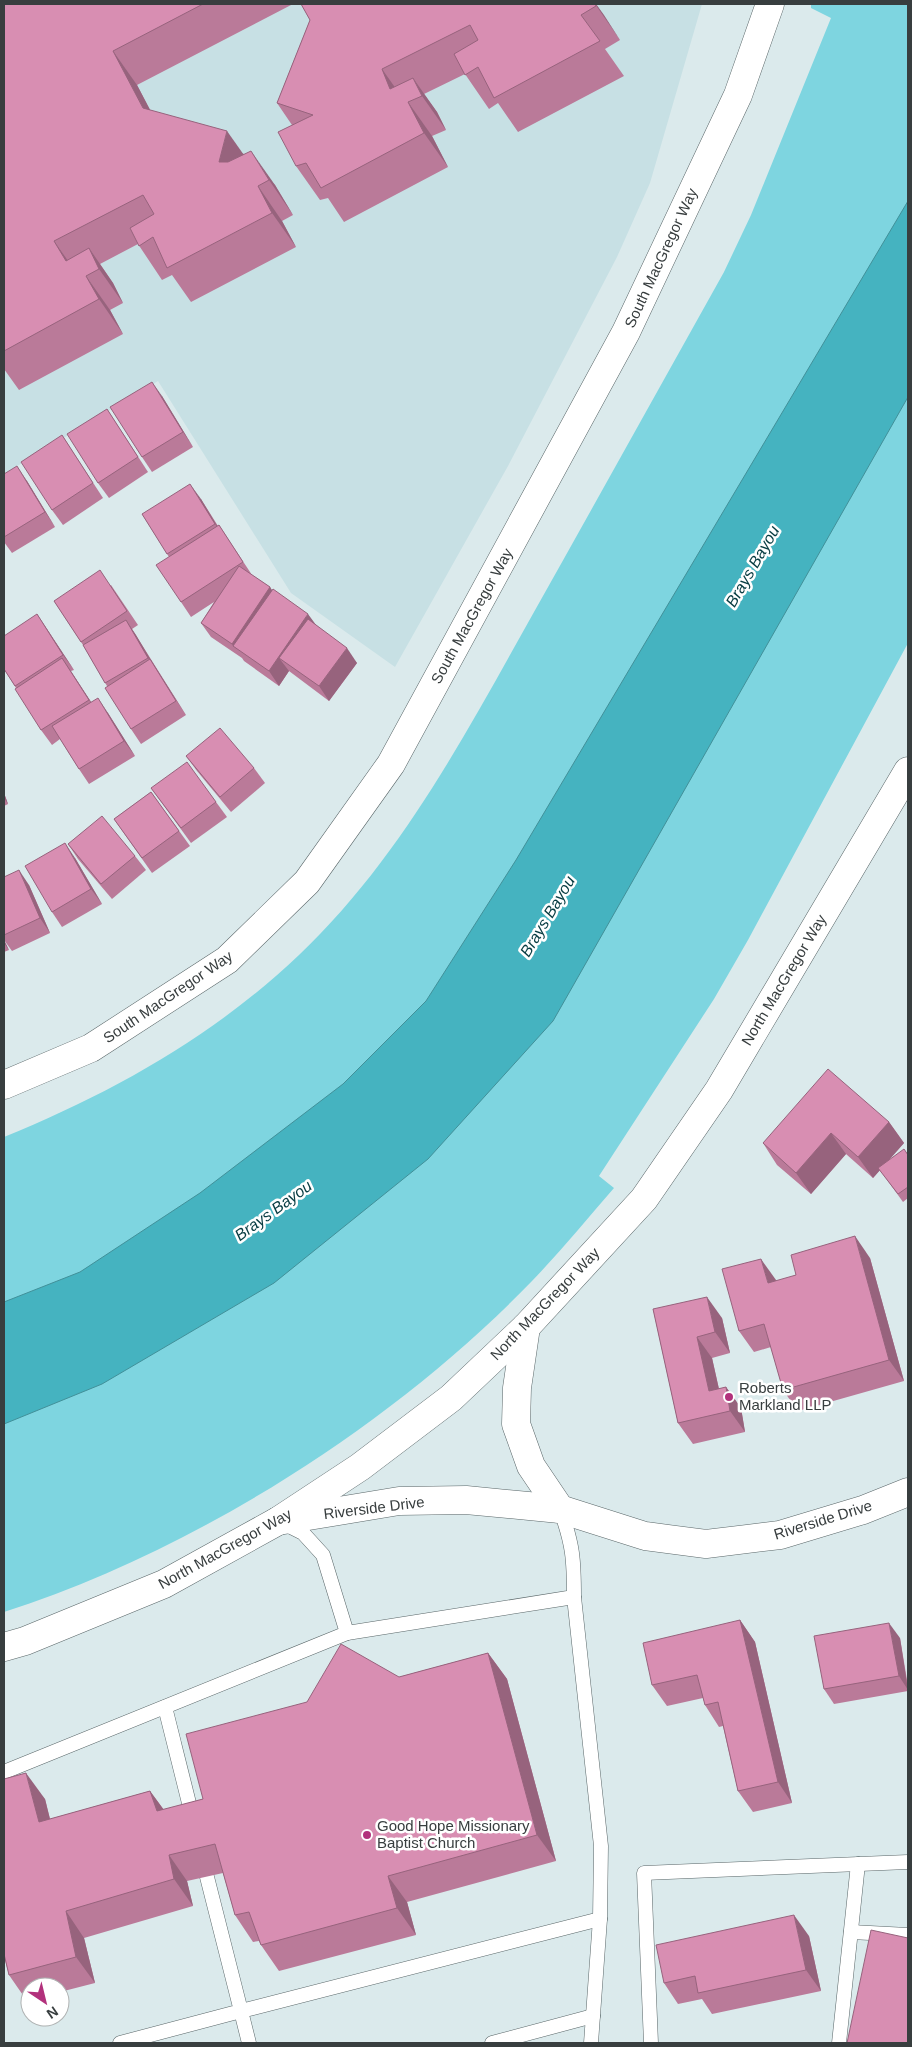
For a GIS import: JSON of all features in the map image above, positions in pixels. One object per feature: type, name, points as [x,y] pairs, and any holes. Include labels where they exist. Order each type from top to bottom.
[{"type":"main road","name":"South MacGregor Way","points":[[4,1084],[91,1048],[227,960],[306,882],[391,764],[626,332],[738,95],[770,4]]},
{"type":"main road","name":"North MacGregor Way","points":[[4,1647],[25,1641],[164,1584],[278,1521],[360,1467],[443,1403],[526,1327],[650,1192],[719,1090],[908,771]]},
{"type":"main road","points":[[526,1327],[517,1388],[516,1424],[531,1466],[560,1509]]},
{"type":"main road","name":"Riverside Drive","points":[[278,1521],[400,1502],[466,1500],[560,1509],[645,1536],[706,1544],[780,1536],[864,1510],[908,1492]]},
{"type":"lane","points":[[560,1509],[571,1537],[574,1562],[574,1597],[601,1846],[600,1919],[592,2043]]},
{"type":"lane","points":[[278,1521],[303,1533],[323,1555],[347,1633]]},
{"type":"lane","points":[[4,1772],[347,1633],[574,1597]]},
{"type":"lane","points":[[165,1707],[196,1832]]},
{"type":"lane","points":[[651,2043],[644,1874],[908,1862]]},
{"type":"lane","points":[[839,2043],[858,1864]]},
{"type":"lane","points":[[207,1877],[249,2043]]},
{"type":"lane","points":[[120,2043],[600,1919]]},
{"type":"lane","points":[[851,1932],[908,1935]]},
{"type":"lane","points":[[492,2043],[593,2016]]},
{"type":"shaded area","points":[[4,4],[702,4],[650,183],[617,257],[508,466],[395,667],[291,593],[158,381],[4,474]]},
{"type":"shaded area","points":[[811,4],[908,4],[908,643],[748,940],[714,999],[599,1176],[614,1188],[543,1270],[477,1334],[418,1385],[354,1433],[287,1478],[218,1518],[147,1555],[76,1586],[4,1612],[4,1137],[84,1101],[160,1060],[197,1037],[232,1011],[299,955],[336,917],[369,878],[400,836],[457,748],[483,703],[724,272],[751,215],[831,18],[811,8]]},
{"type":"water","name":"Brays Bayou","points":[[908,201],[908,397],[553,1021],[428,1159],[274,1283],[102,1384],[4,1424],[4,1302],[80,1272],[200,1193],[343,1084],[426,1001],[516,860]]},
{"type":"building","points":[[4,4],[203,4],[113,51],[143,108],[227,131],[219,162],[228,162],[251,151],[269,180],[258,186],[272,213],[167,268],[153,237],[139,246],[130,228],[154,214],[143,195],[54,241],[66,261],[89,248],[99,269],[86,276],[99,299],[4,351]]},
{"type":"building","points":[[301,4],[595,4],[596,6],[581,15],[600,41],[494,98],[478,67],[465,75],[454,54],[478,40],[470,25],[382,69],[390,89],[413,78],[422,96],[408,102],[424,133],[321,188],[306,163],[296,166],[278,132],[313,115],[277,103],[310,20]]},
{"type":"building","points":[[152,382],[183,432],[142,457],[110,407]]},
{"type":"building","points":[[107,409],[138,457],[98,483],[67,434]]},
{"type":"building","points":[[62,435],[93,483],[52,510],[21,462]]},
{"type":"building","points":[[17,466],[45,512],[4,537],[4,474]]},
{"type":"building","points":[[190,484],[215,524],[167,554],[142,514]]},
{"type":"building","points":[[219,525],[243,562],[181,602],[156,565]]},
{"type":"building","points":[[239,566],[270,587],[232,644],[201,623]]},
{"type":"building","points":[[100,570],[127,611],[81,642],[54,601]]},
{"type":"building","points":[[273,589],[308,614],[269,671],[233,646]]},
{"type":"building","points":[[37,614],[63,655],[15,686],[4,669],[4,636]]},
{"type":"building","points":[[308,619],[347,648],[319,686],[279,658]]},
{"type":"building","points":[[126,620],[148,658],[105,683],[83,645]]},
{"type":"building","points":[[62,658],[89,700],[41,730],[15,689]]},
{"type":"building","points":[[150,659],[176,701],[131,729],[105,688]]},
{"type":"building","points":[[98,698],[124,741],[79,769],[52,726]]},
{"type":"building","points":[[220,728],[254,768],[220,797],[186,756]]},
{"type":"building","points":[[187,762],[216,802],[181,828],[151,788]]},
{"type":"building","points":[[151,792],[179,831],[142,858],[114,819]]},
{"type":"building","points":[[102,816],[135,856],[101,884],[68,844]]},
{"type":"building","points":[[65,843],[91,889],[52,912],[25,866]]},
{"type":"building","points":[[19,870],[40,918],[4,935],[4,877]]},
{"type":"building","points":[[828,1069],[889,1122],[858,1157],[831,1133],[796,1173],[763,1143]]},
{"type":"building","points":[[904,1149],[908,1155],[908,1187],[898,1194],[878,1168]]},
{"type":"building","points":[[855,1236],[889,1360],[783,1390],[764,1324],[739,1331],[722,1269],[761,1259],[768,1283],[796,1275],[791,1255]]},
{"type":"building","points":[[707,1297],[715,1332],[697,1337],[709,1391],[726,1387],[730,1411],[678,1423],[653,1309]]},
{"type":"building","points":[[740,1620],[778,1782],[738,1791],[718,1702],[705,1705],[697,1675],[652,1685],[643,1643]]},
{"type":"building","points":[[889,1623],[899,1676],[824,1689],[814,1636]]},
{"type":"building","name":"Good Hope Missionary Baptist Church","points":[[341,1644],[399,1677],[488,1653],[537,1835],[388,1876],[397,1908],[261,1945],[249,1912],[235,1915],[215,1844],[169,1855],[174,1879],[66,1911],[76,1957],[9,1975],[4,1954],[4,1779],[26,1773],[39,1822],[150,1791],[157,1811],[203,1799],[186,1734],[307,1702]]},
{"type":"building","points":[[794,1915],[806,1970],[698,1993],[695,1976],[664,1983],[656,1945]]},
{"type":"building","points":[[871,1930],[908,1938],[908,2043],[847,2043]]},
{"type":"place","name":"Roberts Markland LLP","points":[[729,1397]]},
{"type":"place","name":"Good Hope Missionary Baptist Church","points":[[367,1835]]}]
